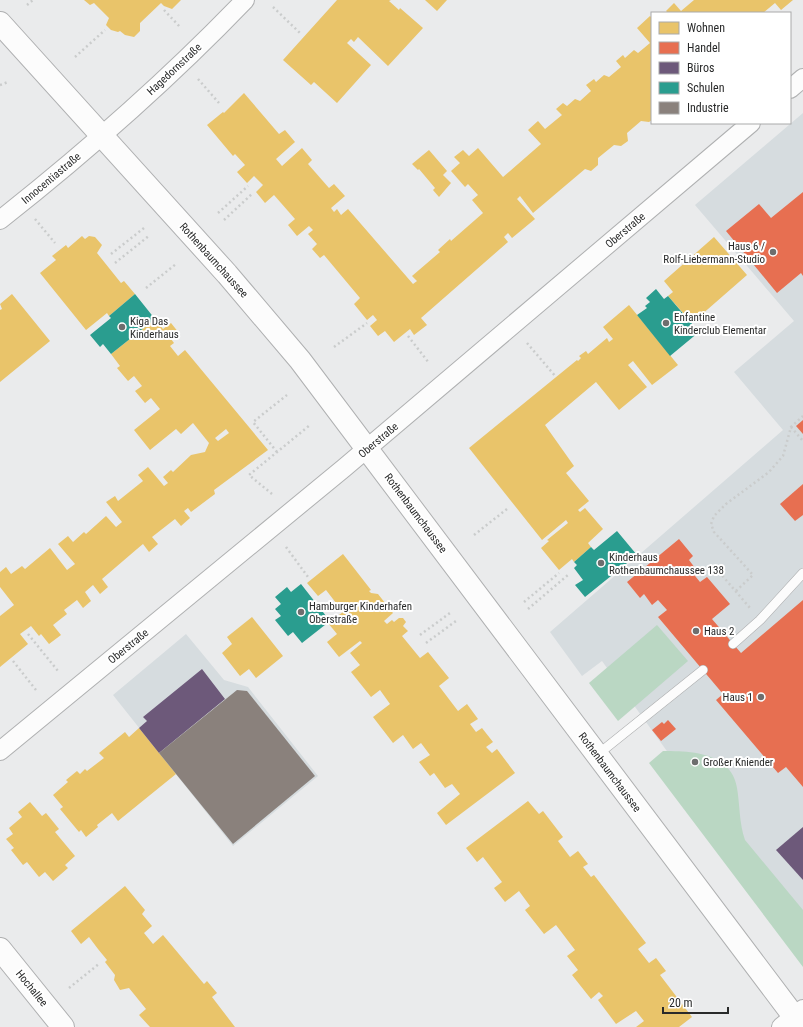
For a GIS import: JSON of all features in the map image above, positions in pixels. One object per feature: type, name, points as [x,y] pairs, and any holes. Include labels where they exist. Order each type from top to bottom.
[{"type":"main road","name":"Rothenbaumchaussee","points":[[0,23],[271,323],[368,448],[795,1020]]},
{"type":"main road","name":"Hochallee","points":[[0,949],[64,1027]]},
{"type":"street","name":"Hagedornstraße","points":[[101,135],[172,73],[245,0]]},
{"type":"street","points":[[791,88],[803,78]]},
{"type":"street","name":"Oberstraße","points":[[0,751],[368,448],[750,124]]},
{"type":"street","name":"Innocentiastraße","points":[[0,220],[101,135]]},
{"type":"lane","points":[[733,644],[760,620],[803,573]]},
{"type":"lane","points":[[597,755],[703,670]]},
{"type":"path","points":[[28,5],[33,0]]},
{"type":"path","points":[[273,7],[300,33]]},
{"type":"path","points":[[164,10],[181,28]]},
{"type":"path","points":[[75,56],[105,30]]},
{"type":"path","points":[[198,80],[219,103]]},
{"type":"path","points":[[0,85],[8,82]]},
{"type":"path","points":[[218,213],[248,186]]},
{"type":"path","points":[[224,220],[253,193]]},
{"type":"path","points":[[35,219],[55,243]]},
{"type":"path","points":[[111,254],[144,228]]},
{"type":"path","points":[[115,263],[150,235]]},
{"type":"path","points":[[146,288],[176,264]]},
{"type":"path","points":[[334,347],[367,323]]},
{"type":"path","points":[[408,336],[429,362]]},
{"type":"path","points":[[528,343],[556,377]]},
{"type":"path","points":[[277,452],[253,422],[287,395]]},
{"type":"path","points":[[736,591],[753,575],[714,532],[711,524],[714,516],[749,485],[769,472],[783,456],[791,426],[803,416]]},
{"type":"path","points":[[272,494],[249,475],[310,425]]},
{"type":"path","points":[[791,426],[803,442]]},
{"type":"path","points":[[474,535],[507,509]]},
{"type":"path","points":[[286,547],[308,577]]},
{"type":"path","points":[[702,568],[714,566],[760,620]]},
{"type":"path","points":[[524,602],[559,573]]},
{"type":"path","points":[[528,609],[568,575]]},
{"type":"path","points":[[420,635],[450,613]]},
{"type":"path","points":[[426,643],[456,621]]},
{"type":"path","points":[[28,634],[58,671]]},
{"type":"path","points":[[13,661],[36,690]]},
{"type":"path","points":[[69,988],[100,963]]},
{"type":"shaded area","points":[[803,113],[803,940],[602,661],[582,676],[550,632],[783,430],[734,372],[794,321],[695,205]]},
{"type":"shaded area","points":[[186,634],[224,680],[248,687],[318,776],[233,846],[113,695]]},
{"type":"green space","points":[[657,625],[688,661],[618,721],[589,683]]},
{"type":"green space","points":[[663,751],[697,753],[708,756],[718,760],[727,767],[733,776],[737,788],[745,840],[803,910],[803,967],[649,763]]},
{"type":"building: Wohnen","points":[[84,0],[181,0],[172,9],[161,3],[140,23],[140,31],[134,37],[125,35],[120,31],[118,32],[111,30],[106,25],[109,18],[94,3],[90,5]]},
{"type":"building: Wohnen","points":[[337,0],[391,0],[389,1],[399,10],[400,8],[423,28],[388,66],[358,37],[354,42],[351,39],[347,43],[371,65],[337,103],[314,82],[311,85],[283,60]]},
{"type":"building: Wohnen","points":[[425,0],[447,0],[437,11]]},
{"type":"building: Wohnen","points":[[694,0],[793,0],[781,10],[775,3],[764,12],[666,11],[674,3],[681,11]]},
{"type":"building: Wohnen","points":[[650,16],[651,17],[651,121],[649,122],[641,121],[627,133],[628,141],[621,146],[614,145],[598,158],[598,165],[591,171],[585,169],[533,213],[520,196],[517,199],[535,219],[512,238],[508,233],[504,237],[508,242],[421,318],[427,325],[414,335],[410,329],[394,342],[385,331],[378,336],[370,326],[377,320],[373,315],[367,320],[354,304],[360,298],[324,255],[320,258],[312,249],[317,244],[308,234],[313,230],[309,226],[297,236],[288,225],[295,219],[274,195],[265,203],[256,192],[263,185],[254,176],[247,183],[237,172],[245,165],[235,154],[233,156],[207,125],[223,112],[224,113],[244,93],[279,134],[285,130],[295,142],[276,159],[282,166],[302,148],[312,160],[308,164],[329,188],[334,184],[345,196],[331,208],[334,212],[337,209],[341,215],[348,209],[413,284],[417,281],[412,276],[440,252],[438,250],[450,239],[451,241],[483,213],[472,200],[478,195],[468,184],[465,187],[451,171],[460,163],[454,157],[463,150],[469,156],[478,148],[503,177],[541,144],[528,130],[538,121],[545,129],[562,115],[556,109],[563,103],[567,106],[575,99],[580,101],[591,91],[586,85],[594,79],[596,82],[604,75],[609,77],[621,67],[616,61],[623,55],[625,58],[634,50],[638,53],[650,43],[637,28]]},
{"type":"building: Wohnen","points":[[429,150],[447,171],[443,175],[451,183],[439,197],[433,190],[435,188],[419,169],[418,170],[412,164]]},
{"type":"building: Wohnen","points":[[82,236],[85,239],[89,236],[95,237],[102,245],[97,253],[121,283],[124,281],[135,294],[109,316],[107,313],[86,330],[40,273],[56,260],[52,256],[66,245],[68,248]]},
{"type":"building: Wohnen","points":[[714,237],[747,275],[692,323],[668,296],[673,292],[664,281]]},
{"type":"building: Wohnen","points":[[12,294],[50,341],[0,382],[0,310],[2,309],[0,304]]},
{"type":"building: Wohnen","points":[[629,305],[678,365],[652,385],[633,361],[628,365],[647,387],[619,410],[596,382],[545,425],[574,466],[566,473],[589,501],[578,510],[580,512],[585,508],[603,529],[588,543],[591,547],[574,562],[572,559],[559,570],[541,548],[549,541],[547,540],[568,523],[566,520],[542,540],[469,448],[577,360],[578,361],[581,358],[579,356],[586,351],[588,354],[607,338],[609,342],[613,339],[603,327]]},
{"type":"building: Wohnen","points":[[155,319],[163,329],[171,323],[179,333],[171,339],[174,343],[170,346],[178,356],[185,350],[268,450],[214,490],[215,494],[191,512],[188,508],[184,511],[190,518],[181,526],[175,519],[152,537],[158,544],[149,552],[143,544],[102,579],[108,587],[100,594],[93,585],[85,592],[91,601],[83,608],[77,600],[64,610],[67,614],[53,625],[61,635],[49,644],[41,634],[39,636],[31,626],[20,634],[28,644],[0,667],[0,616],[14,605],[0,587],[0,572],[6,567],[11,574],[22,566],[25,569],[50,548],[67,570],[75,564],[58,544],[68,536],[73,542],[84,532],[86,534],[106,516],[116,527],[122,522],[106,502],[115,496],[118,501],[143,481],[138,475],[148,467],[164,486],[168,483],[163,477],[171,470],[173,472],[191,455],[205,452],[209,443],[193,423],[181,434],[176,429],[150,450],[134,430],[160,409],[151,398],[145,403],[135,391],[142,386],[134,376],[128,381],[117,368],[120,366],[111,354]],"holes":[[[226,429],[229,433],[218,441],[215,438]]]},
{"type":"building: Wohnen","points":[[343,554],[371,590],[369,591],[371,593],[378,594],[393,613],[384,621],[387,624],[392,620],[394,622],[399,618],[403,618],[406,622],[403,626],[408,631],[402,636],[420,658],[428,652],[449,678],[439,686],[458,711],[467,704],[478,719],[470,724],[476,732],[482,728],[493,742],[486,747],[492,753],[497,749],[515,773],[446,825],[437,813],[460,794],[452,784],[445,788],[434,773],[430,776],[419,762],[430,755],[421,743],[413,749],[403,735],[393,743],[373,717],[390,704],[380,690],[371,697],[351,672],[360,665],[350,653],[362,643],[360,641],[339,657],[327,642],[337,634],[328,623],[343,612],[326,590],[318,596],[307,583]]},
{"type":"building: Wohnen","points":[[252,617],[283,656],[256,678],[249,669],[240,676],[222,653],[232,644],[227,637]]},
{"type":"building: Wohnen","points":[[139,728],[176,774],[118,821],[112,813],[97,825],[98,827],[86,837],[81,830],[79,832],[60,809],[63,807],[53,795],[68,782],[66,780],[77,771],[80,774],[85,769],[87,771],[104,758],[99,753],[125,732],[129,737]]},
{"type":"building: Wohnen","points":[[528,801],[539,814],[543,811],[563,837],[558,841],[570,857],[578,851],[588,864],[583,867],[591,877],[594,875],[646,943],[638,949],[649,963],[656,958],[666,971],[660,975],[692,1017],[679,1027],[636,1027],[644,1021],[636,1011],[616,1024],[598,1000],[603,996],[599,992],[591,999],[572,975],[578,970],[567,956],[575,950],[556,925],[544,934],[525,910],[530,906],[519,891],[505,902],[494,888],[502,882],[483,857],[477,862],[466,848]]},
{"type":"building: Wohnen","points":[[30,802],[42,816],[46,813],[59,829],[55,832],[75,856],[65,865],[68,868],[53,881],[45,872],[39,877],[27,862],[23,865],[11,850],[14,848],[6,839],[13,834],[9,828],[22,817],[18,812]]},
{"type":"building: Wohnen","points":[[125,886],[145,910],[142,914],[152,926],[144,933],[153,944],[163,935],[204,984],[207,981],[217,993],[212,997],[235,1027],[150,1027],[139,1015],[146,1009],[129,988],[120,990],[114,980],[115,975],[105,962],[107,960],[89,937],[81,944],[71,931]]},
{"type":"building: Handel","name":"Haus 6 / Rolf-Liebermann-Studio","points":[[803,192],[803,276],[801,273],[777,293],[726,231],[759,204],[771,218]]},
{"type":"building: Handel","points":[[803,420],[803,434],[796,426]]},
{"type":"building: Handel","points":[[803,484],[803,515],[795,521],[780,504]]},
{"type":"building: Handel","points":[[679,539],[693,556],[689,560],[695,568],[691,571],[700,582],[707,577],[730,604],[712,619],[741,653],[803,600],[803,787],[786,767],[778,773],[716,700],[723,694],[658,617],[667,610],[658,600],[652,605],[644,594],[640,598],[627,582]]},
{"type":"building: Handel","points":[[668,720],[676,729],[661,741],[652,730],[662,722],[664,724]]},
{"type":"building: Büros","points":[[202,669],[225,699],[159,753],[139,728],[147,721],[143,717]]},
{"type":"building: Büros","points":[[803,827],[803,880],[776,850]]},
{"type":"building: Schulen","points":[[656,289],[664,299],[668,296],[699,332],[670,356],[637,315],[647,308],[645,306],[650,302],[646,298]]},
{"type":"building: Schulen","name":"Kiga Das Kinderhaus","points":[[135,294],[155,319],[111,354],[103,344],[100,347],[90,335],[111,318],[109,316]]},
{"type":"building: Schulen","name":"Kinderhaus Rothenbaumchaussee 138","points":[[617,531],[637,555],[585,597],[575,585],[583,580],[574,568],[577,565],[574,562],[591,547],[594,550]]},
{"type":"building: Schulen","name":"Hamburger Kinderhafen Oberstraße","points":[[301,584],[330,621],[302,643],[293,632],[288,636],[275,620],[281,616],[275,609],[281,604],[275,597],[287,587],[291,592]]},
{"type":"building: Industrie","points":[[237,690],[247,691],[315,776],[233,844],[159,753]]},
{"type":"place","name":"Haus 6 / Rolf-Liebermann-Studio","points":[[773,252]]},
{"type":"place","name":"Enfantine Kinderclub Elementar","points":[[666,323]]},
{"type":"place","name":"Kiga Das Kinderhaus","points":[[122,327]]},
{"type":"place","name":"Kinderhaus Rothenbaumchaussee 138","points":[[601,563]]},
{"type":"place","name":"Hamburger Kinderhafen Oberstraße","points":[[301,612]]},
{"type":"place","name":"Haus 2","points":[[696,631]]},
{"type":"place","name":"Haus 1","points":[[761,697]]},
{"type":"place","name":"Großer Kniender","points":[[695,762]]}]
